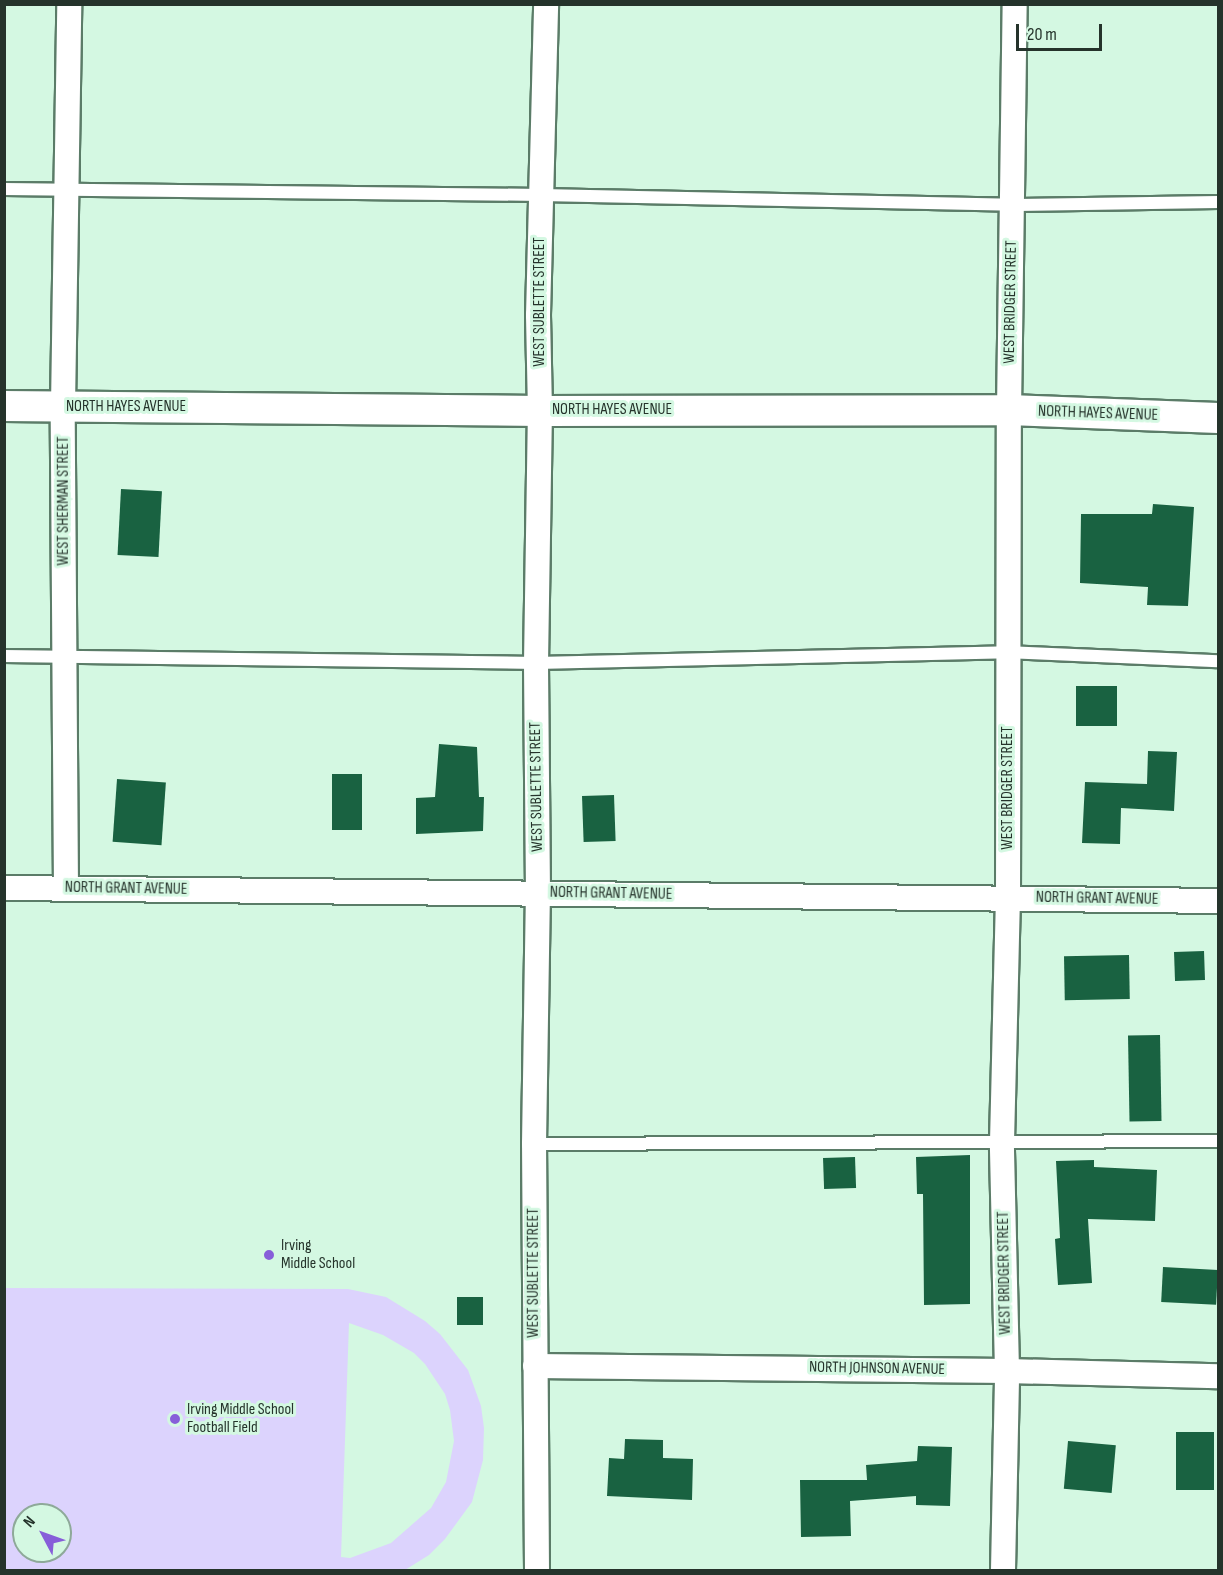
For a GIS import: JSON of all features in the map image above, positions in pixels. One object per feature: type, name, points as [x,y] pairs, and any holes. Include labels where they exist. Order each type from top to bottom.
[{"type":"street","name":"WEST SHERMAN STREET","points":[[66,889],[63,406],[69,4]]},
{"type":"street","name":"WEST SUBLETTE STREET","points":[[537,1570],[534,1144],[538,894],[536,663],[540,411],[538,315],[546,4]]},
{"type":"street","name":"WEST BRIDGER STREET","points":[[1004,1570],[1007,1371],[1002,1142],[1008,898],[1009,410],[1015,4]]},
{"type":"street","name":"NORTH HAYES AVENUE","points":[[4,406],[540,411],[1009,410],[1218,418]]},
{"type":"street","name":"NORTH GRANT AVENUE","points":[[4,888],[1218,901]]},
{"type":"street","name":"NORTH JOHNSON AVENUE","points":[[535,1366],[1007,1371],[1218,1376]]},
{"type":"lane","points":[[4,189],[541,195],[1012,205],[1218,202]]},
{"type":"lane","points":[[4,656],[536,663],[1008,652],[1218,661]]},
{"type":"lane","points":[[534,1144],[1218,1141]]},
{"type":"shaded area","name":"Irving Middle School Football Field","points":[[5,1288],[348,1289],[386,1297],[425,1321],[440,1334],[468,1370],[481,1406],[484,1428],[483,1460],[472,1502],[445,1539],[429,1555],[405,1570],[5,1570]],"holes":[[[349,1323],[383,1335],[414,1353],[425,1364],[445,1394],[450,1410],[454,1441],[446,1482],[431,1508],[391,1543],[350,1558],[341,1557]]]},
{"type":"building","points":[[121,489],[162,491],[158,557],[118,555]]},
{"type":"building","points":[[1153,504],[1194,507],[1188,606],[1147,605],[1148,587],[1080,583],[1081,514],[1152,514]]},
{"type":"building","points":[[1076,686],[1117,686],[1117,726],[1076,726]]},
{"type":"building","points":[[439,744],[477,747],[479,797],[484,797],[483,831],[416,834],[416,798],[435,797]]},
{"type":"building","points":[[1148,751],[1177,752],[1174,811],[1121,808],[1120,844],[1082,843],[1085,782],[1147,784]]},
{"type":"building","points":[[332,774],[362,774],[362,830],[332,830]]},
{"type":"building","points":[[117,779],[166,782],[161,845],[113,842]]},
{"type":"building","points":[[614,795],[616,841],[584,842],[582,796]]},
{"type":"building","points":[[1204,951],[1205,980],[1175,981],[1174,952]]},
{"type":"building","points":[[1129,955],[1130,999],[1065,1000],[1064,956]]},
{"type":"building","points":[[1160,1035],[1162,1121],[1130,1122],[1128,1036]]},
{"type":"building","points":[[970,1155],[970,1304],[924,1305],[923,1194],[917,1194],[916,1157]]},
{"type":"building","points":[[855,1157],[856,1188],[824,1189],[823,1158]]},
{"type":"building","points":[[1094,1160],[1094,1167],[1157,1170],[1155,1221],[1088,1219],[1092,1283],[1058,1285],[1055,1239],[1060,1238],[1056,1161]]},
{"type":"building","points":[[1163,1267],[1218,1270],[1216,1305],[1161,1302]]},
{"type":"building","points":[[457,1297],[483,1297],[483,1325],[457,1325]]},
{"type":"building","points":[[1176,1432],[1214,1432],[1214,1490],[1176,1490]]},
{"type":"building","points":[[625,1439],[663,1440],[663,1458],[693,1459],[692,1500],[607,1496],[609,1458],[624,1459]]},
{"type":"building","points":[[1068,1441],[1116,1445],[1112,1493],[1064,1489]]},
{"type":"building","points":[[918,1446],[952,1447],[950,1506],[916,1505],[916,1496],[850,1501],[851,1536],[801,1537],[800,1480],[867,1480],[866,1465],[917,1461]]},
{"type":"place","name":"Irving Middle School","points":[[269,1255]]},
{"type":"place","name":"Irving Middle School Football Field","points":[[175,1419]]}]
